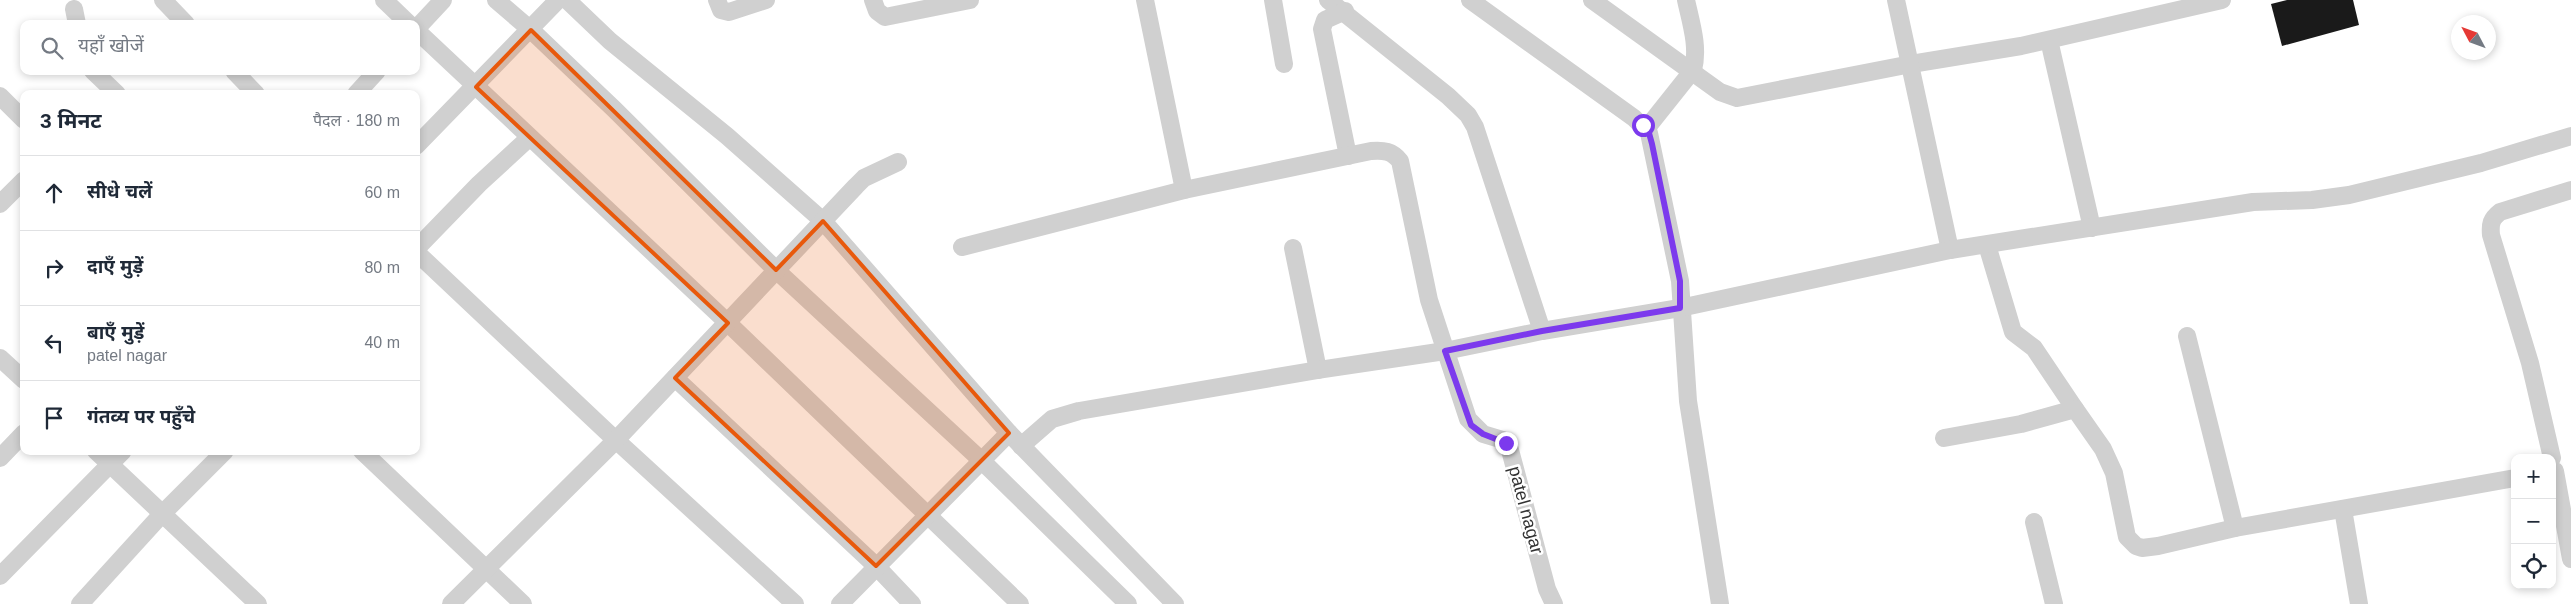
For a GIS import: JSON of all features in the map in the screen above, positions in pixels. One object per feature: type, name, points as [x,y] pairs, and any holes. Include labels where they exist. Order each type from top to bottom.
[{"type":"street","points":[[163,0],[182,20]]},
{"type":"street","points":[[384,0],[405,20]]},
{"type":"street","points":[[420,26],[443,0]]},
{"type":"street","points":[[496,0],[532,30],[776,270],[982,461],[1128,604]]},
{"type":"street","points":[[420,142],[532,30],[558,0]]},
{"type":"street","points":[[567,0],[610,41],[727,136],[823,221],[1009,433],[1175,604]]},
{"type":"street","points":[[716,0],[721,10],[729,12],[766,0]]},
{"type":"street","points":[[873,0],[877,11],[885,17],[970,0]]},
{"type":"street","points":[[1146,0],[1184,190]]},
{"type":"street","points":[[1273,0],[1284,64]]},
{"type":"street","points":[[1328,0],[1344,11],[1468,115],[1475,127],[1542,331]]},
{"type":"street","points":[[1470,0],[1493,6],[1646,129],[1652,144],[1680,281],[1680,308],[1688,401],[1720,604]]},
{"type":"street","points":[[1592,0],[1693,70],[1720,92],[1737,98],[1753,97],[1911,64],[2049,40],[2222,0]]},
{"type":"street","points":[[1646,129],[1693,70],[1696,58],[1695,43],[1686,0]]},
{"type":"street","points":[[1896,0],[1950,250]]},
{"type":"street","points":[[1344,11],[1325,20],[1322,29],[1348,156]]},
{"type":"street","points":[[420,34],[728,323],[1020,604]]},
{"type":"street","points":[[2049,40],[2092,228]]},
{"type":"street","points":[[98,75],[113,90]]},
{"type":"street","points":[[238,75],[252,90]]},
{"type":"street","points":[[360,90],[373,75]]},
{"type":"street","points":[[0,96],[20,116]]},
{"type":"street","points":[[1022,446],[1052,419],[1079,411],[1318,370],[1445,351],[1542,331],[1680,308],[1950,250],[2253,202],[2312,200],[2349,195],[2481,163],[2571,136]]},
{"type":"street","points":[[420,246],[479,184],[529,138]]},
{"type":"street","name":"patel nagar","points":[[962,247],[1184,190],[1383,150],[1396,156],[1400,161],[1429,300],[1468,419],[1483,434],[1503,440],[1510,450],[1547,589],[1554,604]]},
{"type":"street","points":[[451,604],[616,440],[864,178],[898,162]]},
{"type":"street","points":[[0,204],[20,184]]},
{"type":"street","points":[[2551,454],[2530,363],[2491,235],[2490,225],[2493,217],[2500,212],[2571,190]]},
{"type":"street","points":[[1987,245],[2013,332],[2034,348],[2103,449],[2114,473],[2127,537],[2131,542],[2142,548],[2235,528],[2511,479]]},
{"type":"street","points":[[1293,248],[1318,370]]},
{"type":"street","points":[[420,254],[616,440],[795,604]]},
{"type":"street","points":[[2187,336],[2235,528]]},
{"type":"street","points":[[0,358],[20,376]]},
{"type":"street","points":[[675,378],[876,566],[912,604]]},
{"type":"street","points":[[1944,438],[2021,424],[2075,409]]},
{"type":"street","points":[[840,604],[927,513],[1009,433]]},
{"type":"street","points":[[0,458],[20,436]]},
{"type":"street","points":[[100,455],[258,604]]},
{"type":"street","points":[[0,576],[119,455]]},
{"type":"street","points":[[80,604],[162,514],[221,455]]},
{"type":"street","points":[[366,455],[523,604]]},
{"type":"street","points":[[2556,481],[2571,559]]},
{"type":"street","points":[[2343,509],[2359,604]]},
{"type":"street","points":[[2034,522],[2054,604]]},
{"type":"highlighted area","points":[[531,30],[776,270],[823,221],[1009,433],[876,566],[675,378],[728,323],[476,87]]},
{"type":"building","points":[[2287,0],[2353,0],[2359,25],[2282,46],[2271,4]]},
{"type":"route","points":[[1506,443],[1499,438],[1483,434],[1471,425],[1445,351],[1542,331],[1680,308],[1680,281],[1652,144],[1649,133],[1643,125]]}]
